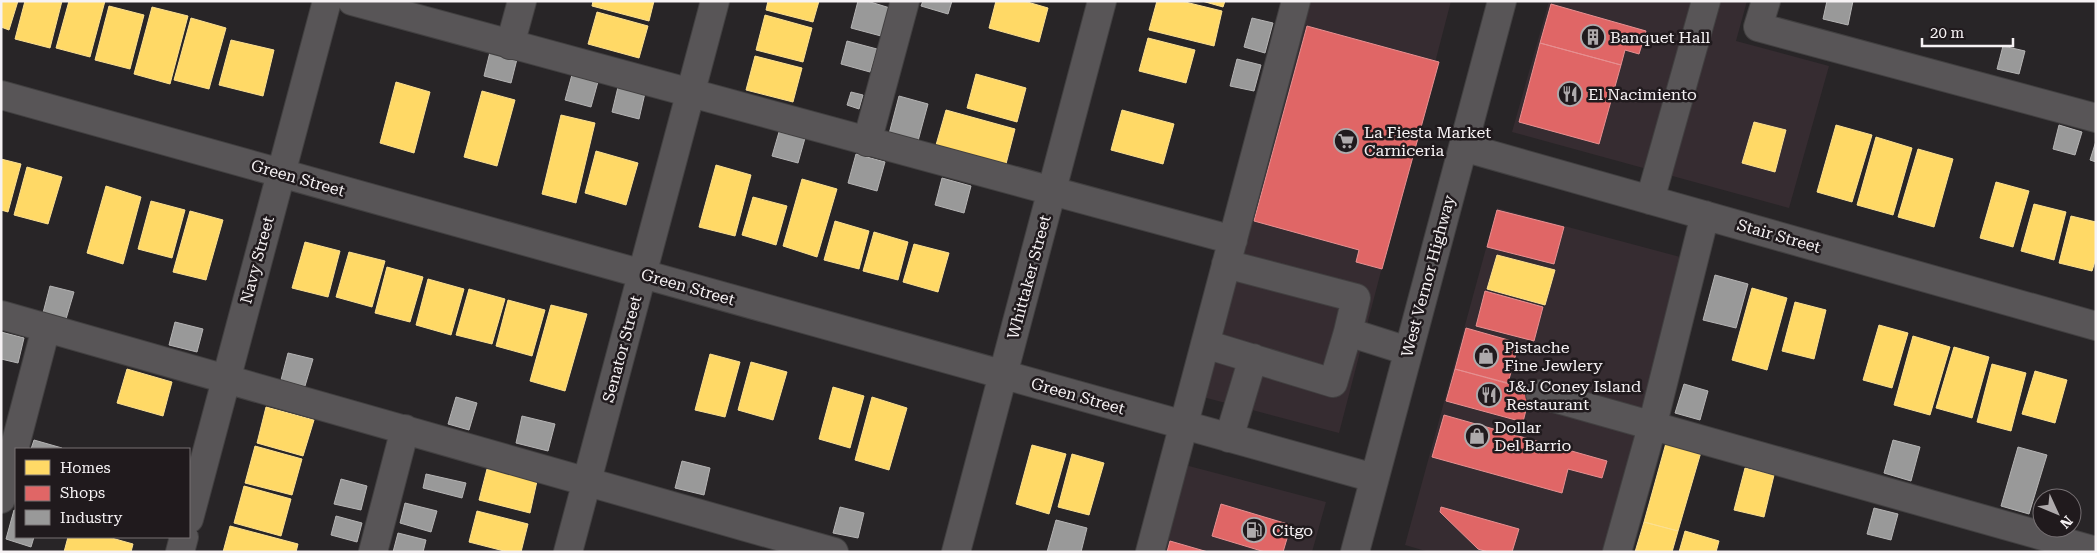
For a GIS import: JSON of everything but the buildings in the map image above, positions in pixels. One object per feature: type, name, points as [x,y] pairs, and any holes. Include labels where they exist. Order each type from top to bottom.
[{"type":"street","name":"Navy Street","points":[[190,515],[327,1]]},
{"type":"street","points":[[352,1],[1052,191],[1230,252],[1356,298],[1334,383],[1205,344]]},
{"type":"street","points":[[510,45],[522,1]]},
{"type":"street","name":"Senator Street","points":[[568,552],[715,1]]},
{"type":"street","points":[[867,142],[905,1]]},
{"type":"street","name":"Whittaker Street","points":[[956,552],[1102,1]]},
{"type":"street","points":[[1150,552],[1296,1]]},
{"type":"street","name":"West Vernor Highway","points":[[1355,552],[1502,1]]},
{"type":"street","points":[[1766,1],[1758,27],[2096,118]]},
{"type":"street","points":[[1650,200],[1717,2]]},
{"type":"street","name":"Green Street","points":[[1,95],[1374,478]]},
{"type":"street","name":"Stair Street","points":[[1463,147],[2096,326]]},
{"type":"street","points":[[1617,552],[1652,426],[1705,215]]},
{"type":"street","points":[[1,315],[226,377],[587,482],[764,542],[834,552]]},
{"type":"street","points":[[1,498],[46,328]]},
{"type":"street","points":[[1348,332],[1408,351]]},
{"type":"street","points":[[1229,438],[1252,358]]},
{"type":"street","points":[[1540,394],[2096,551]]},
{"type":"street","points":[[373,552],[405,429]]},
{"type":"street","points":[[180,552],[184,538]]},
{"type":"shaded area","points":[[1306,1],[1451,1],[1339,433],[1203,397]]},
{"type":"shaded area","points":[[1549,1],[1747,1],[1736,41],[1829,66],[1789,208],[1512,132]]},
{"type":"shaded area","points":[[1497,208],[1684,258],[1603,552],[1429,552],[1405,545]]},
{"type":"shaded area","points":[[1185,465],[1326,502],[1312,552],[1162,552]]},
{"type":"place","name":"Banquet Hall","points":[[1593,37]]},
{"type":"place","name":"El Nacimiento","points":[[1570,94]]},
{"type":"place","name":"La Fiesta Market Carniceria","points":[[1346,141]]},
{"type":"place","name":"Pistache Fine Jewlery","points":[[1486,356]]},
{"type":"place","name":"J&J Coney Island Restaurant","points":[[1489,395]]},
{"type":"place","name":"Dollar Del Barrio","points":[[1477,436]]},
{"type":"place","name":"Citgo","points":[[1254,530]]}]
